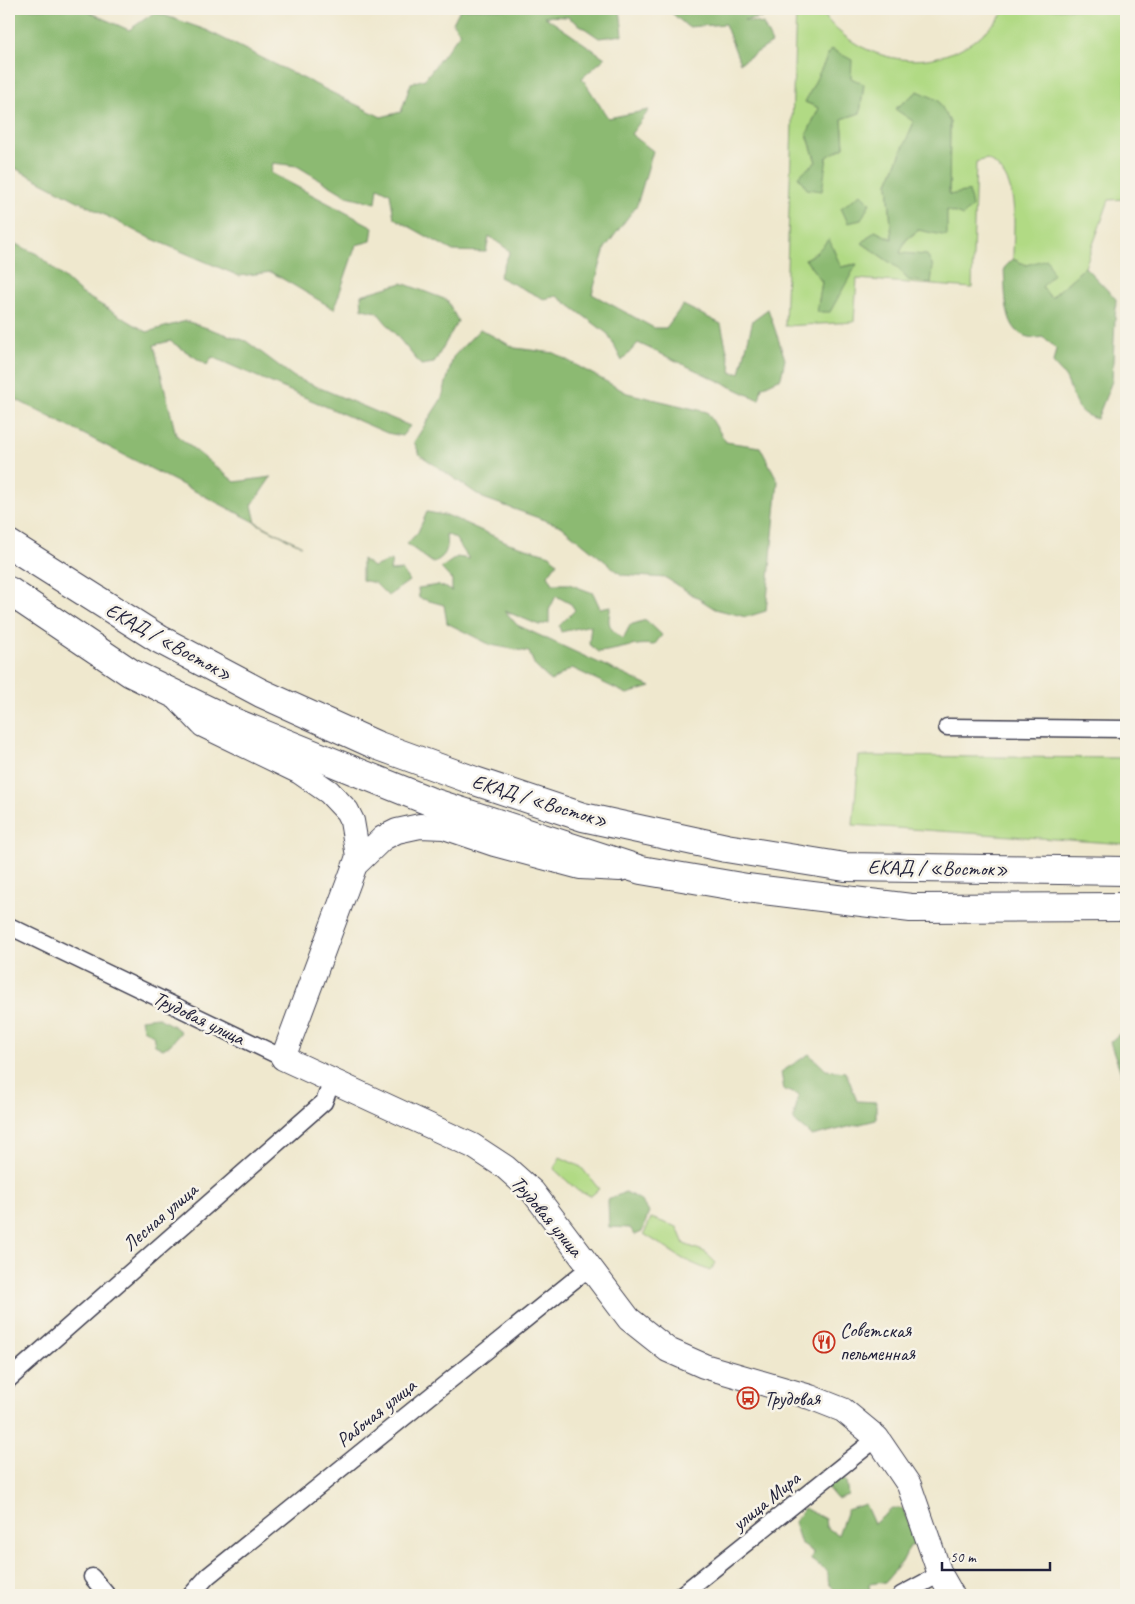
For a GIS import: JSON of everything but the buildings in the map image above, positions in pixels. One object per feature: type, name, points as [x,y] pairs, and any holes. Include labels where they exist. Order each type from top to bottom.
[{"type":"highway","name":"ЕКАД / «Восток»","points":[[9,544],[159,639],[261,693],[376,745],[583,817],[726,848],[845,867],[1126,871]]},
{"type":"highway","name":"ЕКАД / «Восток»","points":[[9,591],[131,673],[173,695],[282,743],[429,801],[641,870],[747,888],[910,908],[1126,908]]},
{"type":"main road","points":[[173,695],[203,725],[300,772],[329,792],[347,811],[352,821],[358,856],[282,1058]]},
{"type":"main road","points":[[355,865],[383,838],[397,831],[420,826],[444,827],[494,844],[580,866],[641,870]]},
{"type":"main road","name":"Трудовая улица","points":[[282,1058],[473,1146],[505,1167],[533,1192],[629,1319],[668,1350],[704,1366],[810,1397],[843,1410],[877,1438],[909,1485],[940,1574],[952,1595]]},
{"type":"street","points":[[947,727],[1126,730]]},
{"type":"street","name":"Трудовая улица","points":[[9,926],[282,1058]]},
{"type":"street","name":"Лесная улица","points":[[9,1379],[324,1102],[332,1081]]},
{"type":"street","name":"Рабочая улица","points":[[191,1595],[216,1570],[590,1267]]},
{"type":"street","name":"улица Мира","points":[[681,1595],[877,1438]]},
{"type":"street","points":[[901,1595],[940,1574]]},
{"type":"street","points":[[92,1577],[107,1595]]},
{"type":"green space","points":[[9,9],[82,9],[129,30],[155,12],[206,30],[381,117],[401,112],[411,83],[425,79],[460,33],[453,23],[460,9],[620,9],[623,35],[599,38],[568,17],[544,16],[605,58],[582,78],[608,118],[649,110],[631,134],[653,151],[637,205],[605,248],[592,294],[654,328],[666,328],[683,305],[721,324],[732,373],[740,373],[753,320],[768,309],[785,359],[781,378],[762,387],[759,400],[638,343],[622,361],[608,334],[557,296],[544,299],[499,277],[510,251],[489,236],[486,252],[453,251],[394,218],[390,193],[378,187],[376,203],[347,196],[297,166],[273,163],[271,173],[373,227],[371,241],[356,245],[334,309],[271,272],[239,276],[143,235],[9,165]]},
{"type":"green space","points":[[667,9],[760,9],[762,18],[744,20],[763,24],[772,43],[740,63],[725,24],[688,27]]},
{"type":"green space","points":[[796,9],[821,9],[828,21],[850,40],[882,55],[902,59],[922,59],[941,56],[959,49],[976,39],[992,26],[1006,9],[1126,9],[1126,199],[1109,200],[1085,267],[1051,298],[1026,265],[1013,259],[1014,217],[1011,190],[1006,178],[998,167],[987,159],[976,162],[972,288],[857,279],[854,322],[785,326]],"holes":[[[864,84],[860,113],[842,119],[844,147],[827,156],[821,191],[798,176],[816,162],[807,134],[819,108],[805,102]],[[914,122],[950,122],[949,195],[947,209],[906,240],[899,254],[908,280],[898,268],[862,243],[875,231],[892,240],[888,183]],[[817,252],[841,267],[856,264],[817,312],[822,282],[805,259]]]},
{"type":"green space","points":[[831,49],[852,60],[851,78],[864,84],[860,113],[842,119],[844,147],[827,157],[822,191],[807,189],[798,176],[816,162],[807,134],[819,108],[805,102]]},
{"type":"green space","points":[[918,91],[938,100],[950,122],[949,195],[969,191],[972,207],[963,216],[947,210],[947,236],[918,230],[906,240],[900,253],[927,255],[933,267],[931,283],[908,280],[898,268],[862,243],[875,231],[892,239],[888,183],[914,122],[895,109]]},
{"type":"green space","points":[[861,194],[870,203],[861,220],[848,223],[841,208]]},
{"type":"green space","points":[[829,239],[841,267],[857,264],[830,312],[817,312],[822,282],[805,259],[817,252]]},
{"type":"green space","points":[[9,241],[37,254],[81,293],[147,332],[186,321],[246,341],[294,377],[410,426],[402,436],[387,433],[212,357],[207,365],[170,341],[154,345],[176,435],[235,482],[271,477],[252,505],[256,522],[9,396]]},
{"type":"green space","points":[[1013,259],[1026,265],[1047,259],[1053,274],[1042,287],[1051,298],[1085,267],[1116,299],[1112,381],[1097,419],[1084,414],[1077,406],[1067,380],[1053,363],[1056,349],[1044,337],[1030,338],[1020,334],[1013,326],[1006,305],[1004,268]]},
{"type":"green space","points":[[402,283],[447,300],[458,321],[434,363],[421,365],[377,312],[362,309],[361,295]]},
{"type":"green space","points":[[480,329],[515,348],[554,353],[627,393],[707,412],[726,442],[760,447],[778,481],[766,611],[746,617],[715,609],[666,578],[622,575],[561,526],[483,498],[420,455],[414,442],[442,398],[453,357]]},
{"type":"green space","points":[[427,512],[449,516],[509,543],[550,555],[557,563],[548,575],[553,584],[569,584],[593,593],[600,608],[611,606],[610,625],[614,632],[623,639],[630,625],[646,620],[662,635],[654,645],[647,644],[598,652],[589,644],[591,625],[561,632],[559,626],[575,610],[571,604],[556,596],[549,610],[549,623],[539,625],[505,611],[517,625],[651,687],[627,694],[572,668],[551,681],[535,666],[529,652],[491,645],[447,623],[444,605],[419,598],[418,588],[439,585],[452,591],[452,580],[441,568],[457,557],[469,559],[455,538],[446,534],[446,551],[442,557],[433,563],[407,544],[418,532]]},
{"type":"green space","points":[[256,522],[302,546],[256,523]]},
{"type":"green space","points":[[362,559],[373,567],[392,560],[390,571],[402,570],[409,581],[388,596],[375,583],[362,580]]},
{"type":"green space","points":[[859,756],[1126,758],[1126,844],[853,825]]},
{"type":"green space","points":[[157,1017],[181,1032],[170,1045],[163,1049],[155,1045],[153,1035],[143,1029],[141,1019]]},
{"type":"green space","points":[[1126,1028],[1126,1087],[1110,1042]]},
{"type":"green space","points":[[809,1054],[826,1070],[846,1072],[857,1101],[876,1102],[876,1120],[812,1136],[793,1120],[799,1095],[784,1090],[781,1072]]},
{"type":"green space","points":[[560,1157],[581,1167],[599,1189],[591,1196],[578,1191],[554,1169]]},
{"type":"green space","points":[[625,1192],[639,1199],[649,1212],[642,1232],[635,1235],[630,1228],[609,1227],[608,1200]]},
{"type":"green space","points":[[651,1218],[677,1227],[684,1244],[705,1252],[716,1263],[710,1271],[683,1259],[644,1234]]},
{"type":"green space","points":[[838,1477],[846,1481],[848,1495],[837,1499],[826,1486]]},
{"type":"green space","points":[[865,1504],[874,1524],[893,1508],[903,1509],[917,1545],[910,1546],[902,1562],[885,1582],[869,1584],[870,1594],[840,1595],[829,1584],[826,1570],[811,1560],[813,1552],[801,1544],[794,1522],[804,1508],[825,1519],[826,1527],[838,1535],[847,1510]]},
{"type":"place","name":"Советская пельменная","points":[[824,1342]]},
{"type":"place","name":"Трудовая","points":[[748,1398]]}]
